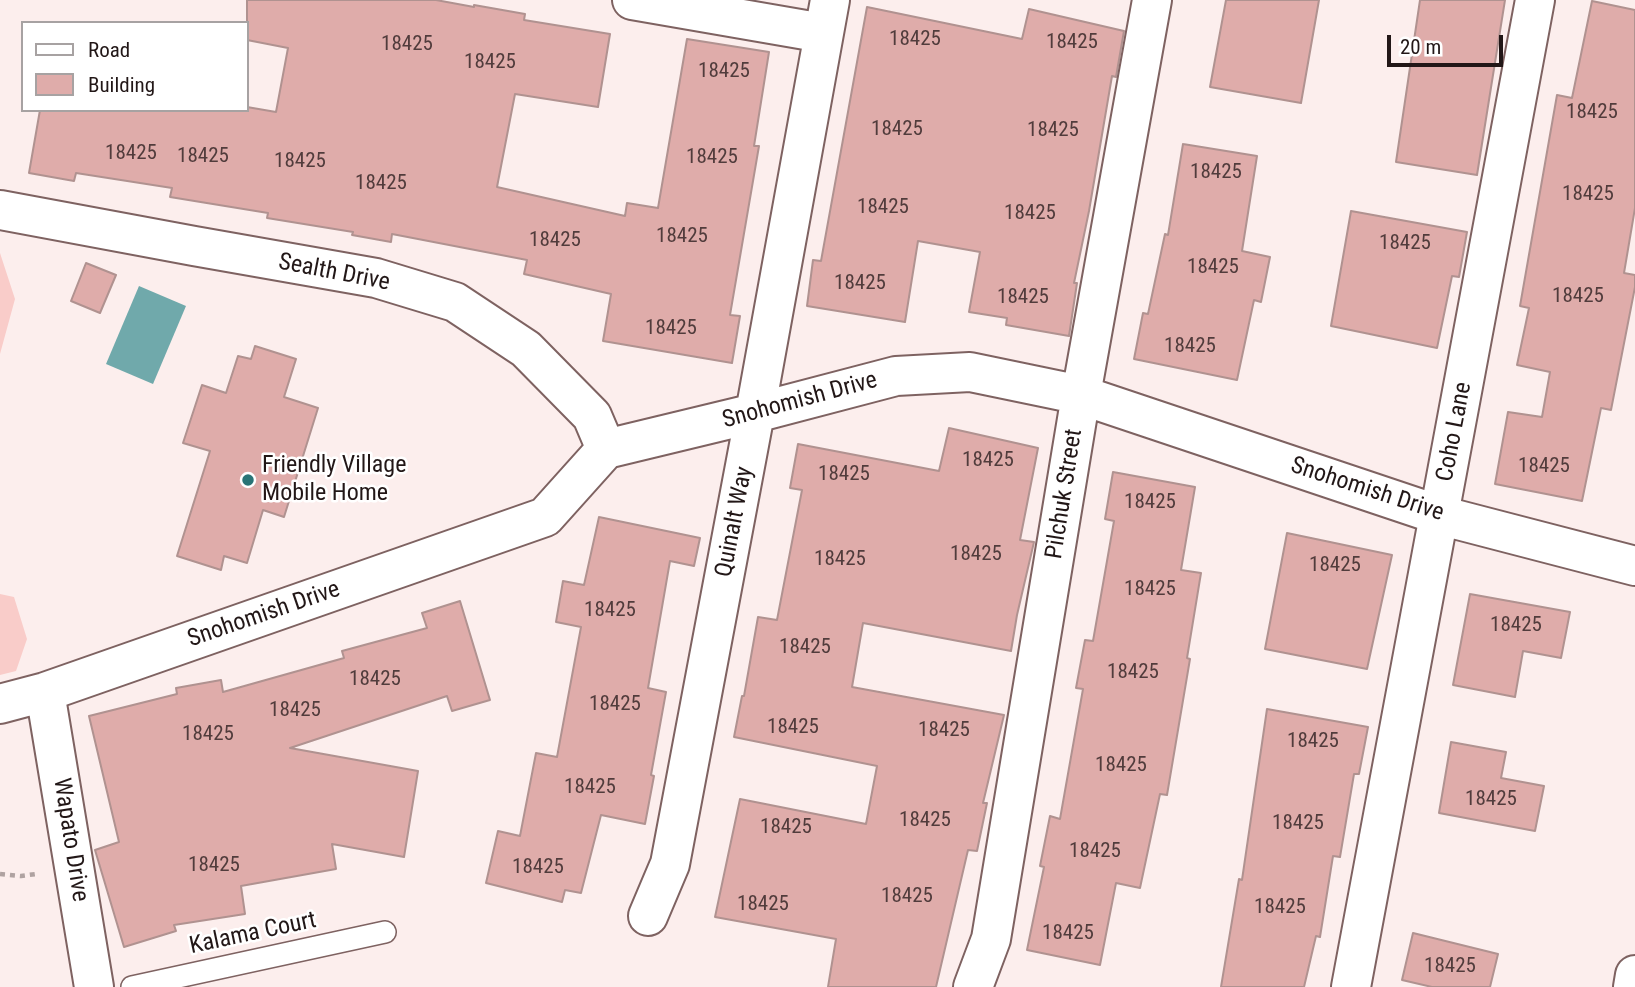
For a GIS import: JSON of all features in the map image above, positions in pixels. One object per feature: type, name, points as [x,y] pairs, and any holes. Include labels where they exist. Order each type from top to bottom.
[{"type":"street","points":[[632,0],[826,17]]},
{"type":"street","name":"Pilchuk Street","points":[[973,987],[991,939],[1081,396],[1152,0]]},
{"type":"street","name":"Coho Lane","points":[[1351,987],[1535,0]]},
{"type":"street","name":"Quinalt Way","points":[[648,916],[670,864],[826,17]]},
{"type":"street","name":"Sealth Drive","points":[[0,210],[376,278],[455,302],[526,349],[592,416],[606,449]]},
{"type":"street","name":"Snohomish Drive","points":[[0,704],[45,692],[545,517],[606,449],[896,376],[970,372],[1081,396],[1439,515],[1635,566]]},
{"type":"street","name":"Wapato Drive","points":[[45,692],[94,987]]},
{"type":"street","points":[[1633,987],[1635,975]]},
{"type":"lane","name":"Kalama Court","points":[[132,987],[385,932]]},
{"type":"shaded area","points":[[0,253],[15,299],[0,354]]},
{"type":"shaded area","points":[[0,594],[14,597],[27,639],[16,671],[0,675]]},
{"type":"water","points":[[139,286],[186,306],[153,384],[106,364]]},
{"type":"building","points":[[247,0],[436,0],[525,14],[524,20],[610,34],[598,107],[515,94],[497,187],[625,216],[627,203],[658,208],[687,39],[769,52],[754,146],[759,146],[730,315],[740,316],[732,363],[603,341],[611,294],[524,274],[527,260],[392,234],[391,242],[352,235],[353,232],[267,218],[268,213],[170,197],[172,188],[76,173],[74,181],[29,173],[40,112],[248,112],[248,107],[276,112],[288,48],[248,40]]},
{"type":"building","points":[[1226,0],[1319,0],[1301,103],[1210,87]]},
{"type":"building","points":[[1420,0],[1505,0],[1477,175],[1396,162]]},
{"type":"building","points":[[1592,1],[1635,10],[1635,208],[1624,273],[1635,275],[1635,287],[1611,410],[1601,408],[1582,501],[1495,484],[1508,412],[1542,417],[1550,372],[1517,365],[1529,308],[1520,306],[1557,95],[1572,98]]},
{"type":"building","points":[[867,7],[1022,39],[1029,9],[1124,31],[1116,77],[1112,76],[1074,283],[1077,283],[1069,336],[1006,325],[1007,318],[969,312],[980,252],[918,241],[905,322],[807,306],[813,260],[821,261]]},
{"type":"building","points":[[1183,144],[1257,156],[1242,251],[1270,257],[1261,302],[1254,300],[1237,380],[1134,359],[1143,313],[1148,314],[1165,234],[1168,235]]},
{"type":"building","points":[[1351,211],[1467,232],[1459,277],[1452,276],[1437,348],[1331,326]]},
{"type":"building","points":[[86,263],[116,275],[100,313],[71,301]]},
{"type":"building","name":"Friendly Village Mobile Home","points":[[255,346],[296,359],[284,397],[318,408],[284,517],[263,510],[247,563],[224,556],[221,570],[177,556],[210,451],[183,443],[202,385],[226,393],[238,356],[251,359]]},
{"type":"building","points":[[949,428],[1038,448],[1020,540],[1034,542],[1011,651],[863,623],[852,687],[1004,715],[983,803],[987,803],[977,851],[968,850],[936,987],[828,987],[836,939],[715,917],[740,799],[866,824],[877,766],[734,737],[758,617],[777,620],[802,490],[790,488],[798,444],[939,471]]},
{"type":"building","points":[[1113,472],[1195,487],[1181,570],[1201,573],[1187,658],[1190,659],[1167,795],[1160,794],[1140,888],[1116,883],[1100,965],[1027,950],[1044,867],[1040,866],[1050,816],[1060,819],[1083,689],[1076,688],[1085,640],[1093,641],[1114,521],[1105,519]]},
{"type":"building","points":[[599,517],[700,538],[694,566],[670,561],[648,688],[666,692],[645,824],[601,815],[581,893],[565,890],[562,902],[486,883],[498,831],[520,836],[536,753],[557,757],[581,627],[556,622],[563,581],[584,585]]},
{"type":"building","points":[[1287,533],[1392,555],[1367,669],[1265,649]]},
{"type":"building","points":[[1470,594],[1570,612],[1561,658],[1523,651],[1515,697],[1453,685]]},
{"type":"building","points":[[460,601],[490,700],[452,711],[447,696],[290,748],[418,771],[404,857],[332,844],[336,869],[241,886],[245,914],[174,925],[176,931],[124,947],[95,850],[119,842],[89,716],[177,694],[176,688],[221,680],[223,692],[344,658],[342,651],[427,628],[422,613]]},
{"type":"building","points":[[1267,709],[1368,727],[1359,774],[1354,774],[1340,857],[1333,856],[1320,937],[1316,936],[1304,987],[1221,987],[1239,879],[1242,880]]},
{"type":"building","points":[[1451,742],[1506,752],[1501,778],[1544,786],[1535,831],[1439,813]]},
{"type":"building","points":[[1413,933],[1498,954],[1490,987],[1432,987],[1402,980]]},
{"type":"place","name":"Friendly Village Mobile Home","points":[[248,480]]}]
